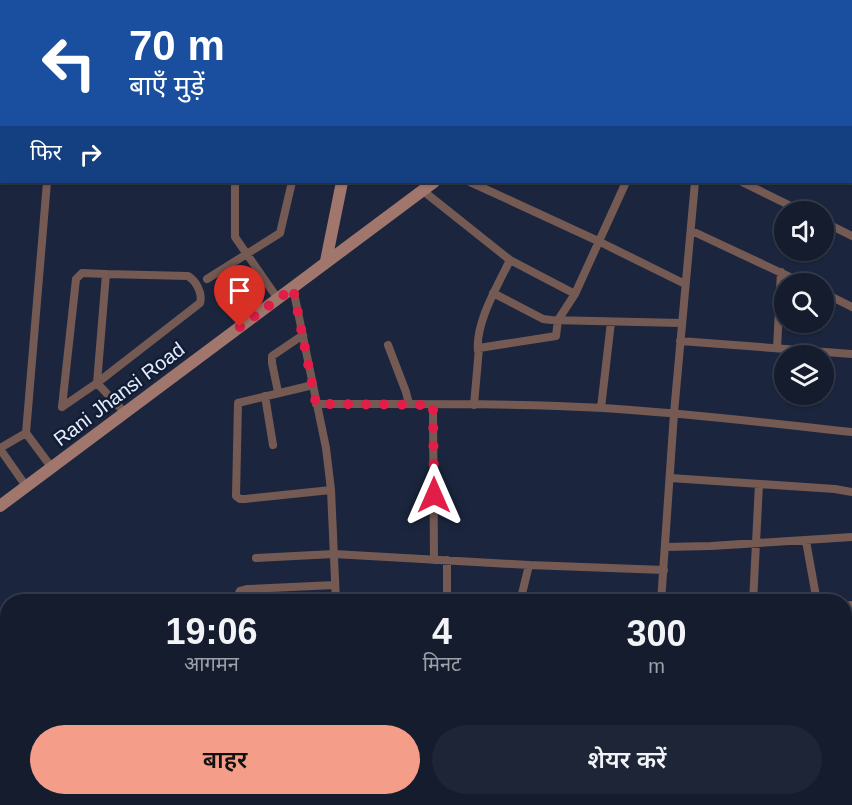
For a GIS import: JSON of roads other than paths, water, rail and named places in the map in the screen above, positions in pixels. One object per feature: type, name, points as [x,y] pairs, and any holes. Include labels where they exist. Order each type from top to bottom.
[{"type":"street","points":[[47,183],[26,433],[52,468]]},
{"type":"street","points":[[235,183],[235,237],[278,299]]},
{"type":"street","points":[[207,279],[280,233],[292,183]]},
{"type":"street","points":[[326,261],[342,183]]},
{"type":"street","name":"Rani Jhansi Road","points":[[0,506],[432,183]]},
{"type":"street","points":[[472,183],[685,284]]},
{"type":"street","points":[[478,351],[483,346],[554,337],[558,333],[558,320],[575,294],[626,183]]},
{"type":"street","points":[[662,594],[681,323],[692,231],[695,183]]},
{"type":"street","points":[[744,183],[781,201]]},
{"type":"street","points":[[422,190],[510,260],[575,294]]},
{"type":"street","points":[[834,227],[852,236]]},
{"type":"street","points":[[692,231],[781,272],[777,345]]},
{"type":"street","points":[[474,405],[478,340],[493,293],[510,260]]},
{"type":"street","points":[[82,273],[188,276],[197,286],[202,301],[97,383],[62,407],[76,279],[82,273]]},
{"type":"street","points":[[106,274],[97,383],[125,413]]},
{"type":"street","points":[[293,288],[326,448],[331,490],[336,594]]},
{"type":"street","points":[[493,293],[543,319],[681,323]]},
{"type":"street","points":[[834,298],[852,307]]},
{"type":"street","points":[[601,408],[611,322]]},
{"type":"street","points":[[278,392],[272,356],[303,335]]},
{"type":"street","points":[[680,341],[774,348]]},
{"type":"street","points":[[388,345],[409,404]]},
{"type":"street","points":[[834,353],[852,354]]},
{"type":"street","points":[[313,385],[238,403],[236,407],[236,496],[245,499],[331,490]]},
{"type":"street","points":[[265,396],[273,446]]},
{"type":"street","points":[[316,404],[601,408],[674,413],[852,432]]},
{"type":"street","points":[[433,405],[434,560]]},
{"type":"street","points":[[26,433],[0,449],[26,486]]},
{"type":"street","points":[[670,478],[852,492]]},
{"type":"street","points":[[753,594],[759,484]]},
{"type":"street","points":[[665,547],[756,544],[852,537]]},
{"type":"street","points":[[806,541],[816,594]]},
{"type":"street","points":[[256,558],[334,554],[664,570]]},
{"type":"street","points":[[447,560],[447,594]]},
{"type":"street","points":[[522,594],[529,565]]},
{"type":"street","points":[[239,594],[240,591],[248,589],[335,585]]}]
